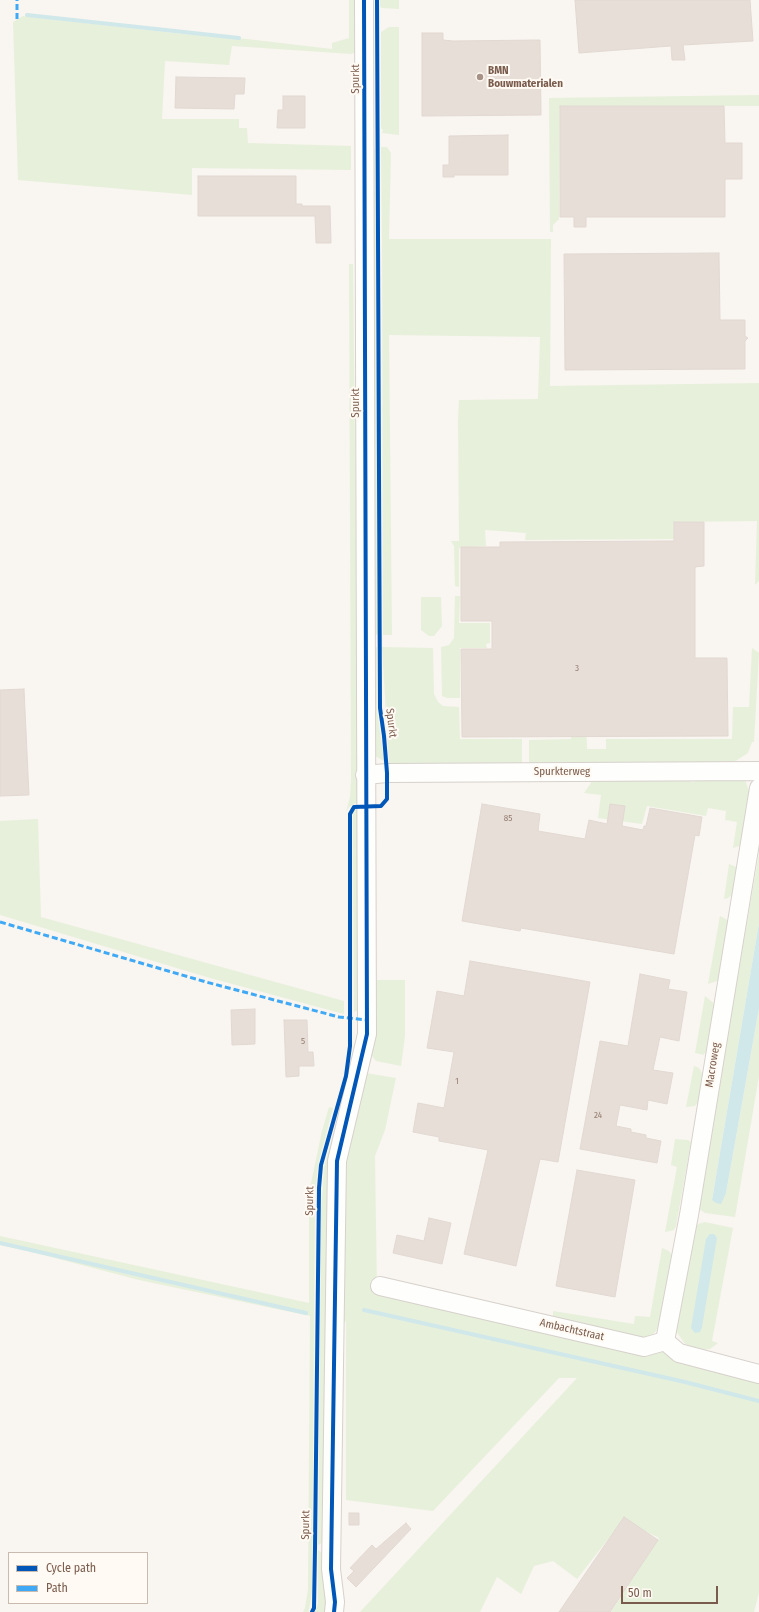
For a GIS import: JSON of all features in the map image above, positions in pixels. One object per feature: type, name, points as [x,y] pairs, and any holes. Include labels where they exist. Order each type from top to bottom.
[{"type":"street","name":"Spurkt","points":[[337,1608],[331,1570],[337,1161],[367,1034],[365,775],[364,0]]},
{"type":"street","name":"Spurkterweg","points":[[365,775],[395,773],[759,772]]},
{"type":"street","name":"Macroweg","points":[[665,1341],[689,1215],[759,788]]},
{"type":"street","name":"Ambachtstraat","points":[[380,1286],[644,1347],[665,1341]]},
{"type":"street","points":[[665,1341],[679,1353],[759,1374]]},
{"type":"green space","points":[[349,0],[355,0],[355,52],[352,54],[232,46],[229,65],[165,61],[162,119],[239,119],[239,128],[247,128],[248,143],[351,146],[351,170],[192,168],[192,195],[18,180],[13,22],[23,16],[332,49],[332,43],[349,38]]},
{"type":"green space","points":[[380,0],[399,0],[399,9],[382,8],[380,7]]},
{"type":"green space","points":[[389,27],[399,27],[399,135],[382,133],[383,130],[381,128],[381,32]]},
{"type":"green space","points":[[759,95],[759,106],[560,106],[559,219],[553,225],[553,232],[550,232],[549,98]]},
{"type":"green space","points":[[381,147],[387,147],[391,153],[389,239],[551,239],[550,386],[759,383],[759,581],[755,585],[757,521],[674,522],[674,539],[525,540],[526,533],[485,530],[486,546],[459,548],[459,587],[455,586],[454,546],[451,541],[459,541],[459,400],[538,399],[540,337],[389,335],[392,635],[383,635]]},
{"type":"green space","points":[[375,149],[378,635],[371,632],[369,150]]},
{"type":"green space","points":[[349,264],[353,264],[358,802],[349,807],[346,812],[350,797],[351,780]]},
{"type":"green space","points":[[455,596],[460,596],[459,623],[490,623],[490,643],[486,644],[487,648],[460,648],[460,698],[447,698],[442,696],[441,647],[449,645],[454,638]]},
{"type":"green space","points":[[421,597],[441,597],[442,626],[434,636],[429,636],[421,630]]},
{"type":"green space","points":[[377,647],[377,710],[384,761],[375,756],[372,748],[374,648]]},
{"type":"green space","points":[[382,647],[433,648],[434,694],[438,702],[443,706],[459,707],[460,739],[522,739],[522,765],[398,765],[389,763]]},
{"type":"green space","points":[[752,648],[759,653],[754,742],[752,742],[748,753],[734,762],[735,764],[529,765],[529,740],[571,739],[571,719],[586,719],[587,749],[606,749],[606,739],[732,739],[733,707],[749,707]]},
{"type":"green space","points":[[689,777],[689,781],[695,782],[695,778],[743,780],[746,782],[749,791],[751,792],[742,845],[733,848],[737,822],[725,820],[726,811],[708,808],[706,816],[647,806],[642,824],[598,818],[601,795],[584,793],[591,783],[589,778]]},
{"type":"green space","points":[[358,809],[359,1006],[358,1010],[354,1012],[353,814],[354,810]]},
{"type":"green space","points":[[38,819],[41,917],[344,1001],[344,1014],[210,978],[0,915],[0,821]]},
{"type":"green space","points":[[759,853],[759,923],[712,1200],[726,1193],[759,1008],[759,1076],[735,1217],[705,1213],[699,1209],[699,1202]]},
{"type":"green space","points":[[729,864],[736,867],[738,871],[733,894],[724,899]]},
{"type":"green space","points":[[720,916],[729,921],[720,980],[708,984]]},
{"type":"green space","points":[[373,980],[405,980],[405,1036],[401,1066],[376,1061],[372,1056]]},
{"type":"green space","points":[[705,996],[716,1005],[708,1050],[703,1055],[695,1053]]},
{"type":"green space","points":[[694,1066],[699,1068],[703,1075],[698,1102],[695,1106],[686,1107]]},
{"type":"green space","points":[[366,1073],[396,1078],[385,1130],[375,1156],[377,1293],[643,1354],[664,1351],[676,1361],[759,1383],[759,1593],[754,1612],[611,1612],[659,1538],[623,1520],[577,1579],[553,1561],[534,1566],[521,1594],[497,1577],[480,1612],[360,1612],[577,1378],[559,1378],[433,1511],[346,1500],[346,1322],[340,1319],[345,1151]]},
{"type":"green space","points":[[329,1107],[333,1108],[318,1165],[315,1196],[312,1591],[309,1610],[308,1612],[303,1612],[308,1589],[310,1316],[139,1280],[0,1245],[0,1236],[309,1303],[310,1188],[322,1131]]},
{"type":"green space","points":[[339,1113],[327,1164],[328,1204],[324,1542],[318,1545],[321,1214],[324,1167]]},
{"type":"green space","points":[[675,1139],[688,1140],[691,1142],[676,1226],[674,1230],[665,1232],[677,1167],[671,1165]]},
{"type":"green space","points":[[705,1222],[733,1228],[712,1341],[718,1343],[710,1349],[702,1350],[685,1344],[676,1331],[694,1228],[698,1224]]},
{"type":"green space","points":[[662,1248],[669,1251],[672,1255],[660,1326],[658,1326],[656,1331],[650,1337],[642,1339],[553,1318],[553,1311],[634,1324],[635,1316],[650,1317]]},
{"type":"green space","points":[[318,1550],[324,1554],[328,1612],[315,1612],[318,1604]]},
{"type":"water","points":[[759,923],[759,1008],[726,1193],[721,1204],[712,1200]]},
{"type":"water","points":[[710,1234],[714,1234],[717,1238],[702,1327],[700,1332],[695,1333],[691,1328],[706,1239]]},
{"type":"building","points":[[575,0],[750,0],[753,41],[683,45],[685,60],[672,60],[671,46],[579,53]]},
{"type":"building","points":[[422,33],[443,33],[443,40],[453,41],[540,40],[541,115],[422,116]]},
{"type":"building","points":[[176,77],[245,78],[244,94],[235,94],[234,109],[175,108]]},
{"type":"building","points":[[283,96],[305,96],[305,128],[277,128],[278,110],[283,110]]},
{"type":"building","points":[[560,106],[724,106],[725,143],[742,143],[742,179],[725,179],[725,217],[586,217],[586,227],[574,227],[574,217],[560,217]]},
{"type":"building","points":[[508,135],[508,175],[454,175],[454,177],[443,177],[443,165],[449,165],[449,136]]},
{"type":"building","points":[[198,176],[296,176],[296,204],[302,204],[302,206],[330,206],[331,243],[316,243],[315,216],[198,216]]},
{"type":"building","points":[[719,253],[720,320],[745,320],[745,336],[748,338],[745,341],[745,369],[565,370],[564,254]]},
{"type":"building","points":[[674,522],[704,522],[704,566],[695,567],[695,658],[727,658],[728,736],[462,737],[461,649],[492,649],[492,621],[461,621],[461,547],[500,547],[500,542],[674,541]]},
{"type":"building","points":[[24,689],[29,795],[0,796],[0,690]]},
{"type":"building","points":[[482,804],[540,814],[538,831],[585,839],[589,820],[607,824],[610,804],[625,806],[622,826],[643,830],[644,826],[646,826],[650,808],[702,817],[699,836],[695,835],[674,954],[521,928],[520,931],[462,921]]},
{"type":"building","points":[[470,961],[590,982],[558,1162],[540,1159],[516,1266],[464,1254],[488,1150],[439,1141],[439,1137],[413,1132],[418,1103],[444,1108],[454,1052],[427,1048],[437,991],[464,996]]},
{"type":"building","points":[[640,974],[670,980],[668,989],[687,992],[679,1041],[660,1037],[653,1070],[673,1073],[667,1104],[648,1100],[647,1110],[620,1105],[616,1126],[631,1129],[631,1132],[646,1135],[646,1138],[661,1141],[657,1163],[580,1149],[600,1041],[628,1046]]},
{"type":"building","points":[[255,1009],[255,1044],[232,1045],[231,1010]]},
{"type":"building","points":[[284,1020],[307,1020],[308,1052],[313,1052],[314,1066],[299,1066],[299,1076],[286,1077]]},
{"type":"building","points":[[577,1170],[635,1180],[615,1297],[556,1286]]},
{"type":"building","points":[[429,1218],[451,1223],[442,1264],[393,1253],[397,1235],[424,1241]]},
{"type":"building","points":[[349,1513],[359,1513],[359,1525],[349,1525]]},
{"type":"building","points":[[624,1517],[658,1540],[610,1612],[559,1612]]},
{"type":"building","points":[[406,1523],[411,1529],[356,1587],[347,1578],[354,1571],[350,1568],[372,1545],[376,1549]]},
{"type":"waterway","points":[[27,15],[239,38]]},
{"type":"waterway","points":[[0,1243],[306,1313]]},
{"type":"waterway","points":[[364,1310],[685,1382],[759,1401]]},
{"type":"marked path","points":[[17,0],[17,19]]},
{"type":"marked path","points":[[0,922],[206,982],[339,1017],[367,1020]]},
{"type":"cycle path","points":[[334,1612],[335,1602],[331,1569],[337,1161],[367,1034],[364,0]]},
{"type":"cycle path","points":[[312,1612],[314,1608],[315,1548],[319,1188],[321,1165],[346,1076],[350,1046],[350,814],[354,807],[381,806],[387,799],[387,773],[380,708],[377,0]]},
{"type":"place","name":"BMN Bouwmaterialen","points":[[480,77]]}]
